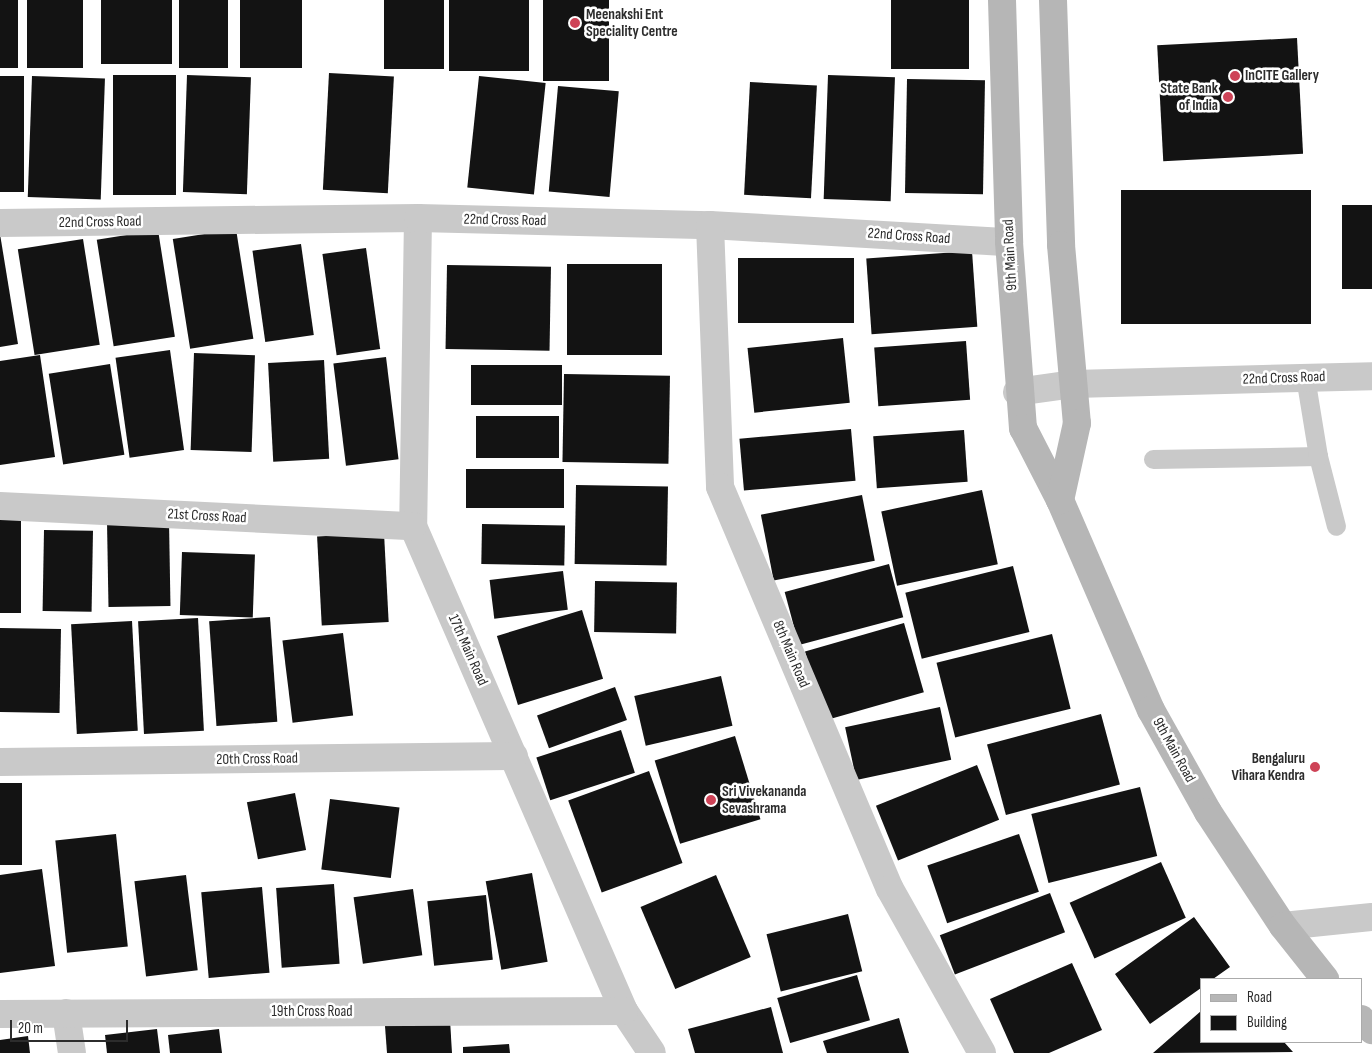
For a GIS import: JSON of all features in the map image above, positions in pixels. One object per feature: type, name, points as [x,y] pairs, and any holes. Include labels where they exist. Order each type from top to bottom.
[{"type":"main road","name":"9th Main Road","points":[[1002,0],[1009,242],[1017,392],[1023,428],[1060,500],[1152,710],[1208,812],[1283,926],[1324,978]]},
{"type":"main road","points":[[1053,0],[1060,245],[1077,423],[1060,500]]},
{"type":"main road","points":[[1362,1020],[1372,1030]]},
{"type":"street","name":"22nd Cross Road","points":[[0,223],[418,218],[710,225],[1009,242]]},
{"type":"street","name":"17th Main Road","points":[[418,218],[414,526],[624,1011],[652,1053]]},
{"type":"street","name":"8th Main Road","points":[[710,225],[720,487],[890,889],[982,1053]]},
{"type":"street","name":"22nd Cross Road","points":[[1017,392],[1074,384],[1372,376]]},
{"type":"street","name":"21st Cross Road","points":[[0,506],[414,526]]},
{"type":"street","name":"20th Cross Road","points":[[0,762],[514,756]]},
{"type":"street","points":[[1283,926],[1372,917]]},
{"type":"street","name":"19th Cross Road","points":[[0,1014],[624,1011]]},
{"type":"street","points":[[66,1014],[72,1053]]},
{"type":"lane","points":[[1305,377],[1318,456],[1336,526]]},
{"type":"lane","points":[[1152,459],[1318,456]]},
{"type":"building","points":[[0,0],[18,0],[18,68],[0,68]]},
{"type":"building","points":[[27,0],[83,0],[83,68],[27,68]]},
{"type":"building","points":[[101,0],[172,0],[172,64],[101,64]]},
{"type":"building","points":[[179,0],[228,0],[228,68],[179,68]]},
{"type":"building","points":[[240,0],[302,0],[302,68],[240,68]]},
{"type":"building","points":[[384,0],[444,0],[444,69],[384,69]]},
{"type":"building","points":[[449,0],[529,0],[529,71],[449,71]]},
{"type":"building","points":[[543,0],[609,0],[609,81],[543,81]]},
{"type":"building","points":[[891,0],[969,0],[969,69],[891,69]]},
{"type":"building","name":"State Bank of India","points":[[1297,38],[1303,154],[1163,161],[1157,45]]},
{"type":"building","points":[[329,73],[394,76],[388,193],[323,190]]},
{"type":"building","points":[[113,75],[176,75],[176,195],[113,195]]},
{"type":"building","points":[[187,75],[251,77],[247,194],[183,192]]},
{"type":"building","points":[[828,75],[895,77],[891,201],[824,199]]},
{"type":"building","points":[[0,76],[24,76],[24,192],[0,192]]},
{"type":"building","points":[[32,76],[105,79],[101,199],[28,197]]},
{"type":"building","points":[[479,76],[546,83],[534,194],[467,187]]},
{"type":"building","points":[[907,79],[985,80],[983,194],[905,193]]},
{"type":"building","points":[[750,82],[817,86],[811,198],[744,195]]},
{"type":"building","points":[[558,86],[619,91],[610,197],[549,192]]},
{"type":"building","points":[[1121,190],[1311,190],[1311,324],[1121,324]]},
{"type":"building","points":[[1342,205],[1372,205],[1372,289],[1342,289]]},
{"type":"building","points":[[236,229],[253,339],[190,349],[173,239]]},
{"type":"building","points":[[158,230],[175,337],[114,346],[97,240]]},
{"type":"building","points":[[0,234],[18,344],[0,347]]},
{"type":"building","points":[[83,239],[100,345],[35,355],[18,249]]},
{"type":"building","points":[[301,244],[314,335],[265,342],[252,251]]},
{"type":"building","points":[[366,248],[380,349],[337,355],[322,254]]},
{"type":"building","points":[[972,251],[977,327],[872,334],[866,258]]},
{"type":"building","points":[[738,258],[854,258],[854,323],[738,323]]},
{"type":"building","points":[[567,264],[662,264],[662,355],[567,355]]},
{"type":"building","points":[[447,265],[551,267],[550,351],[446,349]]},
{"type":"building","points":[[843,338],[850,403],[754,413],[748,348]]},
{"type":"building","points":[[966,341],[970,400],[878,406],[874,347]]},
{"type":"building","points":[[170,350],[184,450],[130,458],[116,358]]},
{"type":"building","points":[[194,353],[255,355],[252,452],[191,450]]},
{"type":"building","points":[[40,355],[55,457],[0,465],[0,361]]},
{"type":"building","points":[[386,357],[399,459],[346,466],[333,363]]},
{"type":"building","points":[[324,360],[329,459],[273,462],[268,363]]},
{"type":"building","points":[[110,364],[124,455],[63,465],[49,374]]},
{"type":"building","points":[[471,365],[562,365],[562,405],[471,405]]},
{"type":"building","points":[[564,374],[670,376],[668,464],[562,462]]},
{"type":"building","points":[[476,416],[559,416],[559,458],[476,458]]},
{"type":"building","points":[[851,429],[856,481],[744,491],[739,439]]},
{"type":"building","points":[[964,430],[968,482],[877,488],[873,436]]},
{"type":"building","points":[[466,469],[564,469],[564,508],[466,508]]},
{"type":"building","points":[[576,485],[668,487],[667,566],[575,564]]},
{"type":"building","points":[[982,490],[998,564],[897,586],[881,511]]},
{"type":"building","points":[[862,495],[875,561],[774,580],[761,515]]},
{"type":"building","points":[[0,517],[21,517],[21,613],[0,613]]},
{"type":"building","points":[[169,521],[170,606],[108,607],[107,522]]},
{"type":"building","points":[[482,524],[565,525],[564,565],[481,564]]},
{"type":"building","points":[[44,530],[93,531],[92,612],[43,611]]},
{"type":"building","points":[[384,533],[389,622],[322,625],[317,537]]},
{"type":"building","points":[[182,552],[255,555],[253,618],[180,615]]},
{"type":"building","points":[[889,564],[903,617],[799,645],[785,592]]},
{"type":"building","points":[[1013,566],[1029,632],[922,659],[905,593]]},
{"type":"building","points":[[563,571],[568,610],[494,619],[490,580]]},
{"type":"building","points":[[595,581],[677,582],[676,633],[594,632]]},
{"type":"building","points":[[582,610],[603,679],[518,705],[497,636]]},
{"type":"building","points":[[270,617],[277,722],[216,726],[209,621]]},
{"type":"building","points":[[198,618],[204,731],[144,734],[138,621]]},
{"type":"building","points":[[132,621],[138,731],[77,734],[71,624]]},
{"type":"building","points":[[904,623],[924,692],[825,721],[805,651]]},
{"type":"building","points":[[0,628],[61,629],[60,713],[0,712]]},
{"type":"building","points":[[343,633],[353,715],[293,723],[282,640]]},
{"type":"building","points":[[1052,634],[1071,709],[955,738],[937,663]]},
{"type":"building","points":[[721,676],[732,726],[646,746],[634,696]]},
{"type":"building","points":[[615,687],[627,720],[549,748],[537,715]]},
{"type":"building","points":[[940,707],[951,760],[856,780],[845,727]]},
{"type":"building","points":[[1101,714],[1120,785],[1006,815],[987,745]]},
{"type":"building","points":[[621,730],[635,773],[550,800],[536,758]]},
{"type":"building","points":[[735,736],[760,819],[680,844],[655,761]]},
{"type":"building","points":[[977,765],[999,820],[898,861],[876,806]]},
{"type":"building","points":[[649,771],[683,863],[602,893],[568,800]]},
{"type":"building","points":[[0,783],[22,783],[22,865],[0,865]]},
{"type":"building","points":[[1140,787],[1157,856],[1049,883],[1031,814]]},
{"type":"building","points":[[295,793],[306,850],[258,859],[247,802]]},
{"type":"building","points":[[330,799],[399,808],[391,878],[321,869]]},
{"type":"building","points":[[116,834],[128,946],[67,953],[55,840]]},
{"type":"building","points":[[1019,834],[1039,892],[947,923],[927,866]]},
{"type":"building","points":[[1161,862],[1186,918],[1094,958],[1070,903]]},
{"type":"building","points":[[42,869],[55,966],[0,973],[0,875]]},
{"type":"building","points":[[532,873],[548,962],[501,970],[486,881]]},
{"type":"building","points":[[186,875],[198,970],[146,977],[134,881]]},
{"type":"building","points":[[716,875],[751,957],[675,989],[641,907]]},
{"type":"building","points":[[334,884],[340,964],[282,968],[276,888]]},
{"type":"building","points":[[262,887],[269,973],[209,978],[201,892]]},
{"type":"building","points":[[413,889],[422,955],[363,964],[354,897]]},
{"type":"building","points":[[1050,893],[1065,932],[955,974],[940,935]]},
{"type":"building","points":[[486,895],[493,960],[434,966],[427,901]]},
{"type":"building","points":[[848,914],[862,971],[781,992],[766,934]]},
{"type":"building","points":[[1194,917],[1230,967],[1214,978],[1200,978],[1200,989],[1150,1024],[1115,974]]},
{"type":"building","points":[[1072,963],[1102,1030],[1049,1053],[1014,1053],[990,999]]},
{"type":"building","points":[[857,975],[870,1020],[790,1043],[777,998]]},
{"type":"building","points":[[771,1007],[783,1053],[695,1053],[688,1029]]},
{"type":"building","points":[[1200,1012],[1200,1043],[1285,1043],[1293,1052],[1153,1053]]},
{"type":"building","points":[[899,1018],[909,1053],[827,1053],[823,1041]]},
{"type":"building","points":[[450,1020],[452,1053],[387,1053],[385,1026]]},
{"type":"building","points":[[157,1029],[160,1053],[107,1053],[105,1035]]},
{"type":"building","points":[[219,1029],[222,1053],[170,1053],[168,1035]]},
{"type":"building","points":[[28,1036],[30,1053],[0,1053],[0,1040]]},
{"type":"building","points":[[509,1044],[510,1053],[463,1053],[463,1047]]},
{"type":"place","name":"Meenakshi Ent Speciality Centre","points":[[575,23]]},
{"type":"place","name":"InCITE Gallery","points":[[1235,76]]},
{"type":"place","name":"State Bank of India","points":[[1228,97]]},
{"type":"place","name":"Bengaluru Vihara Kendra","points":[[1315,767]]},
{"type":"place","name":"Sri Vivekananda Sevashrama","points":[[711,800]]}]
